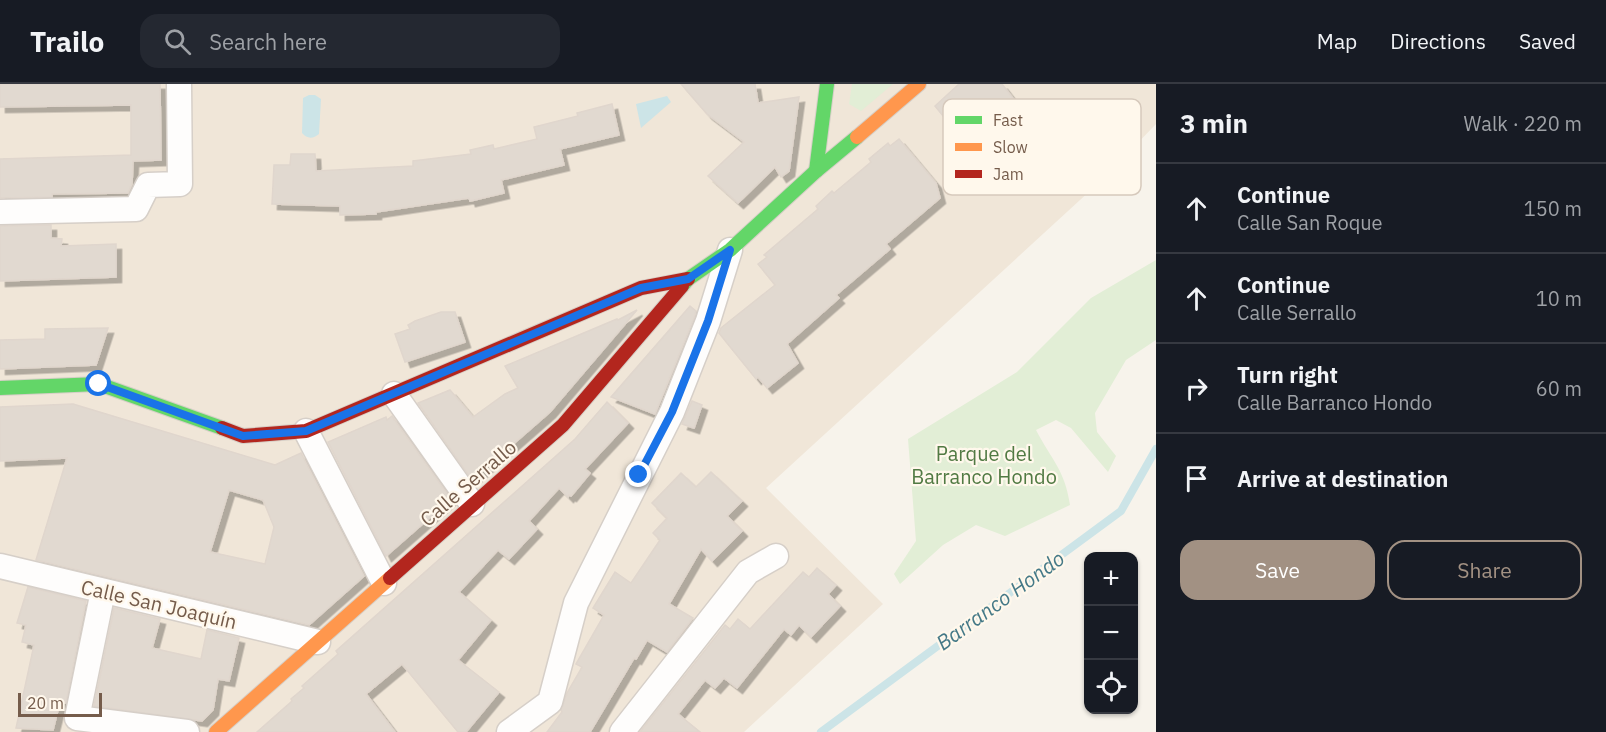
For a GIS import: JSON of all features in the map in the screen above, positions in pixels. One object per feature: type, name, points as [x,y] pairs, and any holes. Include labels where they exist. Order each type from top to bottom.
[{"type":"street","points":[[0,212],[136,209],[148,185],[180,184],[179,84]]},
{"type":"street","points":[[816,171],[827,84]]},
{"type":"street","name":"Calle Serrallo","points":[[216,732],[563,425],[688,279],[730,250],[816,171],[919,84]]},
{"type":"street","points":[[509,732],[550,702],[576,603],[672,412],[708,321],[730,250]]},
{"type":"street","points":[[0,388],[99,384],[243,436],[306,431],[641,288],[688,279]]},
{"type":"street","points":[[394,394],[472,504]]},
{"type":"street","points":[[306,431],[384,583]]},
{"type":"street","points":[[622,732],[748,572],[776,556]]},
{"type":"street","name":"Calle San Joaquín","points":[[0,566],[318,642]]},
{"type":"street","points":[[103,591],[77,718],[187,732]]},
{"type":"shaded area","points":[[0,84],[1156,84],[1156,124],[1141,140],[1141,99],[943,99],[943,195],[1085,195],[766,488],[883,604],[744,732],[0,732]]},
{"type":"green space","points":[[852,84],[893,84],[861,111],[849,104]]},
{"type":"green space","name":"Parque del Barranco Hondo","points":[[1156,260],[1156,340],[1126,360],[1095,413],[1097,432],[1116,456],[1108,472],[1071,428],[1056,420],[1036,430],[1061,474],[1070,505],[1005,536],[976,525],[943,545],[900,584],[894,574],[916,541],[908,439],[1017,372],[1091,298]]},
{"type":"water","points":[[315,95],[321,99],[319,134],[310,138],[302,133],[303,98]]},
{"type":"water","points":[[667,96],[671,102],[641,128],[636,104]]},
{"type":"building","points":[[0,84],[160,84],[161,160],[133,161],[132,184],[128,193],[52,194],[52,197],[0,198],[0,159],[131,155],[131,105],[0,107]]},
{"type":"building","points":[[681,84],[755,84],[758,103],[799,97],[789,171],[781,177],[775,167],[738,203],[708,176],[744,142],[707,114]]},
{"type":"building","points":[[959,84],[1002,84],[1014,99],[943,99],[943,116],[935,106]]},
{"type":"building","points":[[612,104],[619,135],[560,149],[564,165],[501,180],[504,193],[470,201],[469,198],[376,212],[376,214],[340,215],[340,206],[272,204],[274,165],[290,165],[291,154],[315,154],[316,171],[413,166],[413,161],[471,154],[470,150],[493,145],[494,149],[537,139],[534,127],[578,116],[577,113]]},
{"type":"building","points":[[899,139],[936,183],[940,198],[886,244],[890,249],[836,295],[839,298],[787,344],[798,363],[767,388],[758,377],[756,379],[719,333],[721,328],[775,285],[758,264],[767,257],[764,255],[818,209],[816,206],[832,191],[834,193],[871,162],[869,159],[888,143],[890,146]]},
{"type":"building","points":[[51,225],[51,238],[62,239],[61,246],[116,244],[116,277],[0,281],[0,226]]},
{"type":"building","points":[[690,306],[696,311],[695,316],[655,414],[611,397]]},
{"type":"building","points":[[637,310],[550,412],[472,480],[418,403],[450,390],[473,417],[505,394],[518,388],[505,366]]},
{"type":"building","points":[[441,312],[455,312],[465,342],[405,362],[395,334],[410,329],[408,325],[415,321]]},
{"type":"building","points":[[108,328],[96,365],[0,369],[0,340],[45,339],[45,329]]},
{"type":"building","points":[[692,401],[702,405],[694,428],[682,424]]},
{"type":"building","points":[[607,402],[628,423],[585,469],[590,473],[571,496],[568,497],[559,488],[529,521],[537,529],[509,559],[498,550],[459,592],[491,620],[458,660],[499,692],[466,732],[458,732],[402,664],[366,694],[395,732],[257,732],[292,701],[291,699],[304,688],[302,686],[338,654],[336,651],[575,439]]},
{"type":"building","points":[[73,404],[275,465],[301,453],[364,576],[309,625],[36,560],[67,458],[0,461],[0,407]],"holes":[[[229,490],[263,500],[274,527],[265,564],[210,552]]]},
{"type":"building","points":[[392,416],[451,499],[386,556],[328,442],[386,417],[387,420]]},
{"type":"building","points":[[711,472],[742,501],[727,516],[742,531],[712,561],[701,549],[669,604],[693,618],[667,652],[647,640],[590,732],[547,732],[562,712],[567,693],[582,667],[576,664],[604,615],[593,608],[615,572],[631,583],[660,540],[653,533],[667,518],[652,503],[681,473],[696,487]]},
{"type":"building","points":[[817,568],[836,585],[828,594],[840,606],[811,637],[799,625],[791,635],[784,629],[737,688],[724,678],[715,688],[705,680],[678,714],[700,732],[640,732],[725,625],[730,629],[738,619],[750,629],[803,572],[809,577]]},
{"type":"building","points":[[28,587],[86,601],[66,703],[60,702],[53,730],[16,728],[34,645],[22,642],[26,625],[17,623]]},
{"type":"building","points":[[114,608],[160,619],[152,648],[201,659],[207,630],[239,638],[229,681],[218,679],[213,710],[202,721],[94,706]]},
{"type":"waterway","name":"Barranco Hondo","points":[[821,732],[1121,511],[1156,449]]},
{"type":"traffic: fast","points":[[816,171],[827,84]]},
{"type":"traffic: fast","points":[[682,286],[688,279],[730,250],[816,171],[857,137]]},
{"type":"traffic: fast","points":[[0,388],[99,384],[222,428]]},
{"type":"traffic: slow","points":[[857,137],[919,84]]},
{"type":"traffic: slow","points":[[216,732],[390,578]]},
{"type":"traffic: jam","points":[[222,428],[243,436],[306,431],[641,288],[688,279]]},
{"type":"traffic: jam","points":[[390,578],[563,425],[682,286]]},
{"type":"route","points":[[99,384],[243,436],[306,431],[641,288],[688,279],[730,250],[708,321],[672,412],[639,475]]}]
